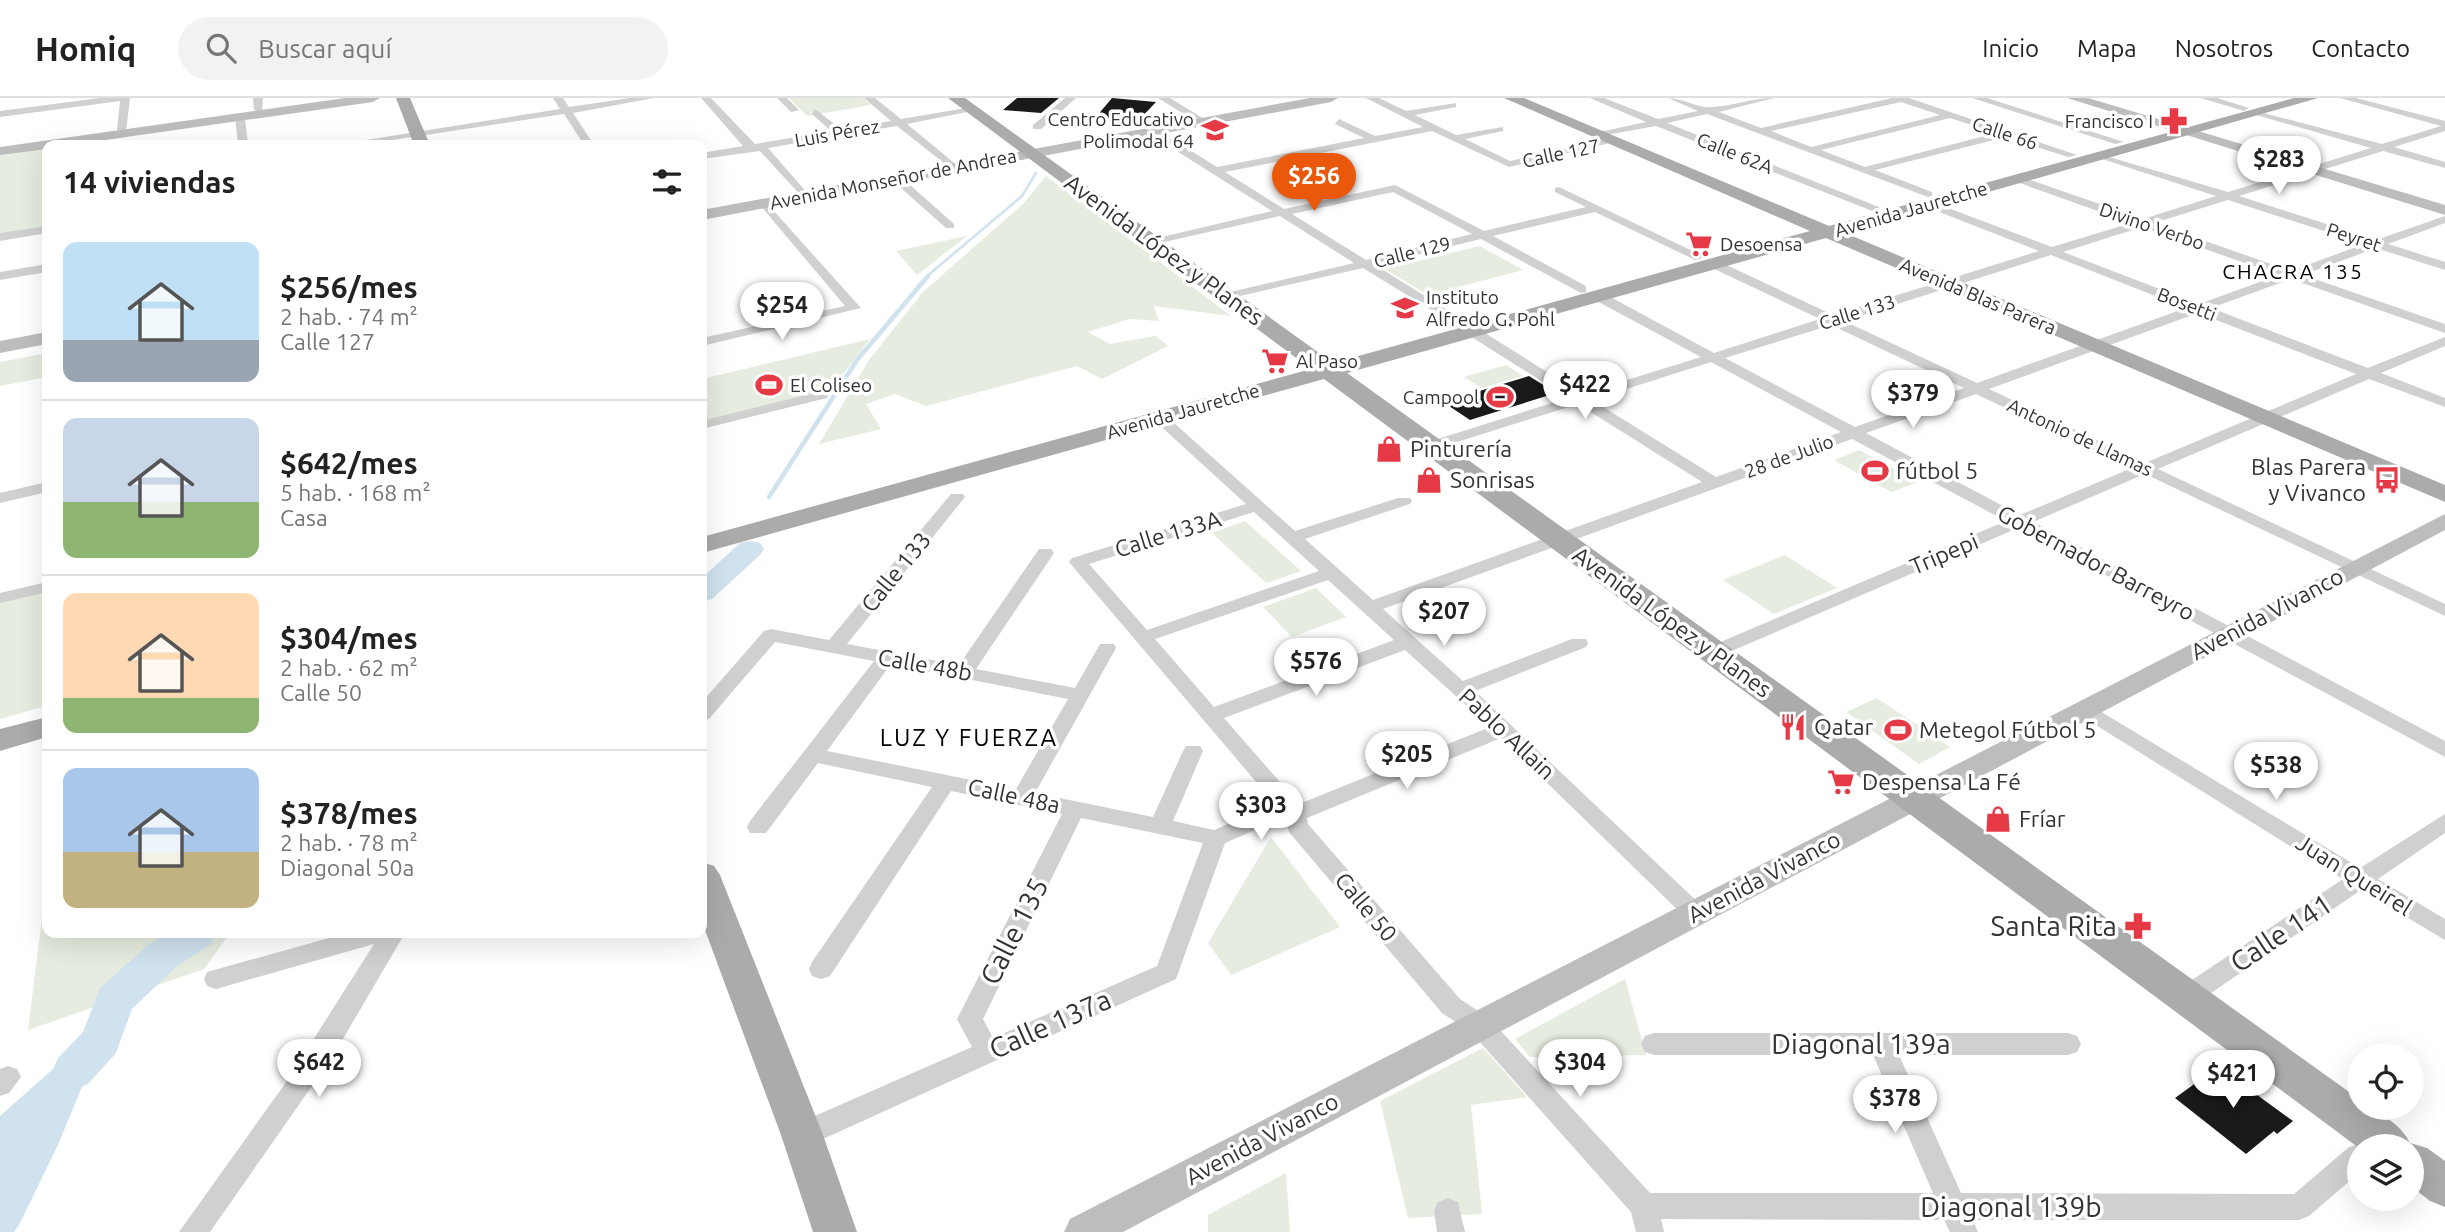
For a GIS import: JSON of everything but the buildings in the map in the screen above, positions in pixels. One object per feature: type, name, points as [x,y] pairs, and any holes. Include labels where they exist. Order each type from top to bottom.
[{"type":"main road","points":[[58,140],[258,104],[347,98]]},
{"type":"main road","points":[[68,140],[373,98]]},
{"type":"main road","points":[[403,98],[420,139]]},
{"type":"main road","name":"Avenida Monseñor de Andrea","points":[[707,214],[1204,122],[1302,100],[1331,98]]},
{"type":"main road","name":"Avenida Blas Parera","points":[[1511,98],[2445,494]]},
{"type":"main road","points":[[2059,98],[2445,210]]},
{"type":"main road","points":[[2074,98],[2175,130]]},
{"type":"main road","name":"Avenida Jauretche","points":[[2251,111],[2282,98]]},
{"type":"main road","name":"Avenida Jauretche","points":[[707,528],[1590,293],[1928,199],[2119,142],[2311,98]]},
{"type":"main road","name":"Avenida López y Planes","points":[[963,101],[1151,242],[2186,997],[2362,1134]]},
{"type":"main road","name":"Avenida Jauretche","points":[[1820,229],[1875,209],[2018,179],[2103,156],[2175,130]]},
{"type":"main road","points":[[0,149],[42,142]]},
{"type":"main road","points":[[0,149],[42,143]]},
{"type":"main road","points":[[0,347],[42,339]]},
{"type":"main road","name":"Avenida Jauretche","points":[[707,544],[1160,418],[1322,366]]},
{"type":"main road","name":"Avenida Vivanco","points":[[1084,1232],[2445,521]]},
{"type":"main road","points":[[0,722],[42,709]]},
{"type":"main road","points":[[0,740],[42,728]]},
{"type":"main road","points":[[707,888],[802,1135],[835,1232]]},
{"type":"main road","name":"Avenida López y Planes","points":[[2424,1175],[2445,1187]]},
{"type":"street","points":[[0,114],[123,98],[122,130]]},
{"type":"street","points":[[558,98],[586,140]]},
{"type":"street","points":[[420,139],[649,98]]},
{"type":"street","points":[[706,98],[749,146],[763,148],[804,195]]},
{"type":"street","points":[[782,98],[794,110]]},
{"type":"street","points":[[869,98],[954,168]]},
{"type":"street","points":[[1037,127],[1071,98]]},
{"type":"street","points":[[1163,98],[1204,122]]},
{"type":"street","points":[[1371,98],[1455,138],[1499,129]]},
{"type":"street","name":"Calle 62A","points":[[1595,98],[1875,209]]},
{"type":"street","name":"Bosetti","points":[[1673,98],[1864,170],[2051,251],[2445,403]]},
{"type":"street","name":"Calle 127","points":[[1455,138],[1508,164],[1657,122],[1769,98]]},
{"type":"street","points":[[1760,131],[1899,98]]},
{"type":"street","name":"Calle 66","points":[[1899,98],[2072,155]]},
{"type":"street","points":[[1977,98],[2119,142]]},
{"type":"street","points":[[2206,98],[2445,164]]},
{"type":"street","points":[[2345,98],[2445,126]]},
{"type":"street","name":"Luis Pérez","points":[[707,155],[899,123],[963,101]]},
{"type":"street","points":[[1405,114],[1453,105]]},
{"type":"street","points":[[816,112],[839,133]]},
{"type":"street","points":[[1810,150],[1951,115]]},
{"type":"street","points":[[240,117],[242,140]]},
{"type":"street","points":[[1339,122],[1373,139]]},
{"type":"street","name":"Calle 133","points":[[1430,446],[2445,126]]},
{"type":"street","points":[[1215,171],[1432,128]]},
{"type":"street","points":[[1152,131],[1714,483]]},
{"type":"street","points":[[1864,170],[2006,134]]},
{"type":"street","name":"Peyret","points":[[2103,156],[2445,267]]},
{"type":"street","points":[[897,178],[950,226]]},
{"type":"street","name":"Divino Verbo","points":[[2018,179],[2445,329]]},
{"type":"street","name":"Gobernador Barreyro","points":[[1282,213],[1395,188],[2445,750]]},
{"type":"street","name":"Antonio de Llamas","points":[[1559,190],[2445,611]]},
{"type":"street","points":[[707,341],[854,308],[764,203]]},
{"type":"street","name":"Calle 129","points":[[1227,297],[1596,208]]},
{"type":"street","points":[[1151,242],[1282,213]]},
{"type":"street","name":"28 de Julio","points":[[1369,608],[2445,219]]},
{"type":"street","points":[[0,237],[42,231]]},
{"type":"street","points":[[0,276],[42,269]]},
{"type":"street","name":"Tripepi","points":[[1713,652],[2445,341]]},
{"type":"street","points":[[707,424],[822,395]]},
{"type":"street","name":"Pablo Allain","points":[[1160,418],[1504,729],[1695,913]]},
{"type":"street","points":[[0,498],[42,488]]},
{"type":"street","name":"Calle 133","points":[[834,647],[957,497]]},
{"type":"street","points":[[1293,538],[1404,501]]},
{"type":"street","name":"Calle 133A","points":[[1078,562],[1257,506]]},
{"type":"street","points":[[964,672],[1045,553]]},
{"type":"street","name":"Calle 50","points":[[1078,562],[1292,810],[1297,826],[1451,1006],[1480,1025],[1647,1219]]},
{"type":"street","points":[[1144,637],[1331,573]]},
{"type":"street","points":[[0,598],[42,588]]},
{"type":"street","name":"Calle 48b","points":[[707,708],[771,635],[1080,695]]},
{"type":"street","points":[[1211,715],[1407,642]]},
{"type":"street","points":[[1460,690],[1579,643]]},
{"type":"street","points":[[1022,797],[1107,649]]},
{"type":"street","points":[[758,827],[886,658]]},
{"type":"street","name":"Juan Queirel","points":[[2085,709],[2445,931]]},
{"type":"street","points":[[1216,838],[1504,729]]},
{"type":"street","points":[[1160,826],[1193,751]]},
{"type":"street","name":"Calle 48a","points":[[813,755],[1216,838]]},
{"type":"street","points":[[821,969],[946,782]]},
{"type":"street","name":"Calle 135","points":[[987,1052],[970,1019],[1075,808]]},
{"type":"street","name":"Calle 141","points":[[2186,997],[2445,822]]},
{"type":"street","name":"Calle 137a","points":[[802,1135],[1167,972],[1216,838]]},
{"type":"street","points":[[216,979],[362,938]]},
{"type":"street","points":[[193,1232],[258,1147],[351,1010],[390,938]]},
{"type":"street","name":"Diagonal 139a","points":[[1654,1044],[2068,1044]]},
{"type":"street","points":[[1881,1044],[1958,1219]]},
{"type":"street","name":"Diagonal 139b","points":[[1647,1219],[1958,1219],[2300,1207],[2347,1174]]},
{"type":"shaded area","points":[[789,98],[863,98],[871,105],[807,116]]},
{"type":"shaded area","points":[[42,148],[42,227],[0,234],[0,154]]},
{"type":"shaded area","points":[[1046,176],[1231,316],[1154,306],[1159,321],[1129,319],[1088,332],[1110,344],[1156,336],[1168,346],[1102,379],[1077,366],[926,406],[895,394],[866,404],[881,429],[819,444],[869,360],[923,292],[1024,203]]},
{"type":"shaded area","points":[[967,236],[917,275],[896,251]]},
{"type":"shaded area","points":[[1480,246],[1523,270],[1428,295],[1385,269]]},
{"type":"shaded area","name":"El Coliseo","points":[[870,339],[831,390],[707,421],[707,378]]},
{"type":"shaded area","points":[[42,354],[42,378],[0,386],[0,362]]},
{"type":"shaded area","points":[[1506,365],[1523,376],[1481,388],[1464,377]]},
{"type":"shaded area","name":"fútbol 5","points":[[1859,450],[1918,482],[1891,492],[1834,460]]},
{"type":"shaded area","points":[[1245,521],[1301,571],[1266,583],[1212,533]]},
{"type":"shaded area","points":[[1785,555],[1837,588],[1774,614],[1723,580]]},
{"type":"shaded area","points":[[1316,588],[1346,617],[1292,637],[1263,607]]},
{"type":"shaded area","points":[[42,592],[42,707],[0,719],[0,602]]},
{"type":"shaded area","name":"Metegol Fútbol 5","points":[[1877,698],[1950,747],[1919,764],[1846,712]]},
{"type":"shaded area","points":[[1271,837],[1340,927],[1231,975],[1208,943]]},
{"type":"shaded area","points":[[42,917],[42,938],[226,938],[204,969],[28,1030]]},
{"type":"shaded area","points":[[1625,979],[1646,1055],[1530,1057],[1515,1039]]},
{"type":"shaded area","points":[[1483,1048],[1527,1097],[1471,1105],[1482,1214],[1408,1218],[1380,1101]]},
{"type":"shaded area","points":[[1286,1173],[1290,1232],[1208,1232],[1208,1215]]},
{"type":"water","points":[[101,1041],[57,1147],[19,1225],[14,1232],[0,1232],[0,1116],[61,1062]]},
{"type":"waterway","points":[[926,277],[1022,196],[1036,173]]},
{"type":"waterway","points":[[769,497],[857,360],[928,276]]},
{"type":"waterway","points":[[707,588],[750,549]]},
{"type":"waterway","points":[[73,1071],[101,1041],[114,1000],[162,956],[189,938]]},
{"type":"place","name":"Francisco I","points":[[2174,121]]},
{"type":"place","name":"Centro Educativo Polimodal 64","points":[[1215,130]]},
{"type":"place","name":"Desoensa","points":[[1699,244]]},
{"type":"place","name":"Instituto Alfredo G. Pohl","points":[[1405,308]]},
{"type":"place","name":"Al Paso","points":[[1275,361]]},
{"type":"place","name":"El Coliseo","points":[[769,385]]},
{"type":"place","name":"Campool","points":[[1500,397]]},
{"type":"place","name":"Pinturería","points":[[1389,449]]},
{"type":"place","name":"fútbol 5","points":[[1875,471]]},
{"type":"place","name":"Sonrisas","points":[[1429,480]]},
{"type":"place","name":"Blas Parera y Vivanco","points":[[2387,480]]},
{"type":"place","name":"Qatar","points":[[1793,727]]},
{"type":"place","name":"Metegol Fútbol 5","points":[[1898,730]]},
{"type":"place","name":"Despensa La Fé","points":[[1841,782]]},
{"type":"place","name":"Fríar","points":[[1998,819]]},
{"type":"place","name":"Santa Rita","points":[[2138,926]]},
{"type":"district","name":"CHACRA 135","points":[[2293,272]]},
{"type":"district","name":"LUZ Y FUERZA","points":[[969,738]]}]
